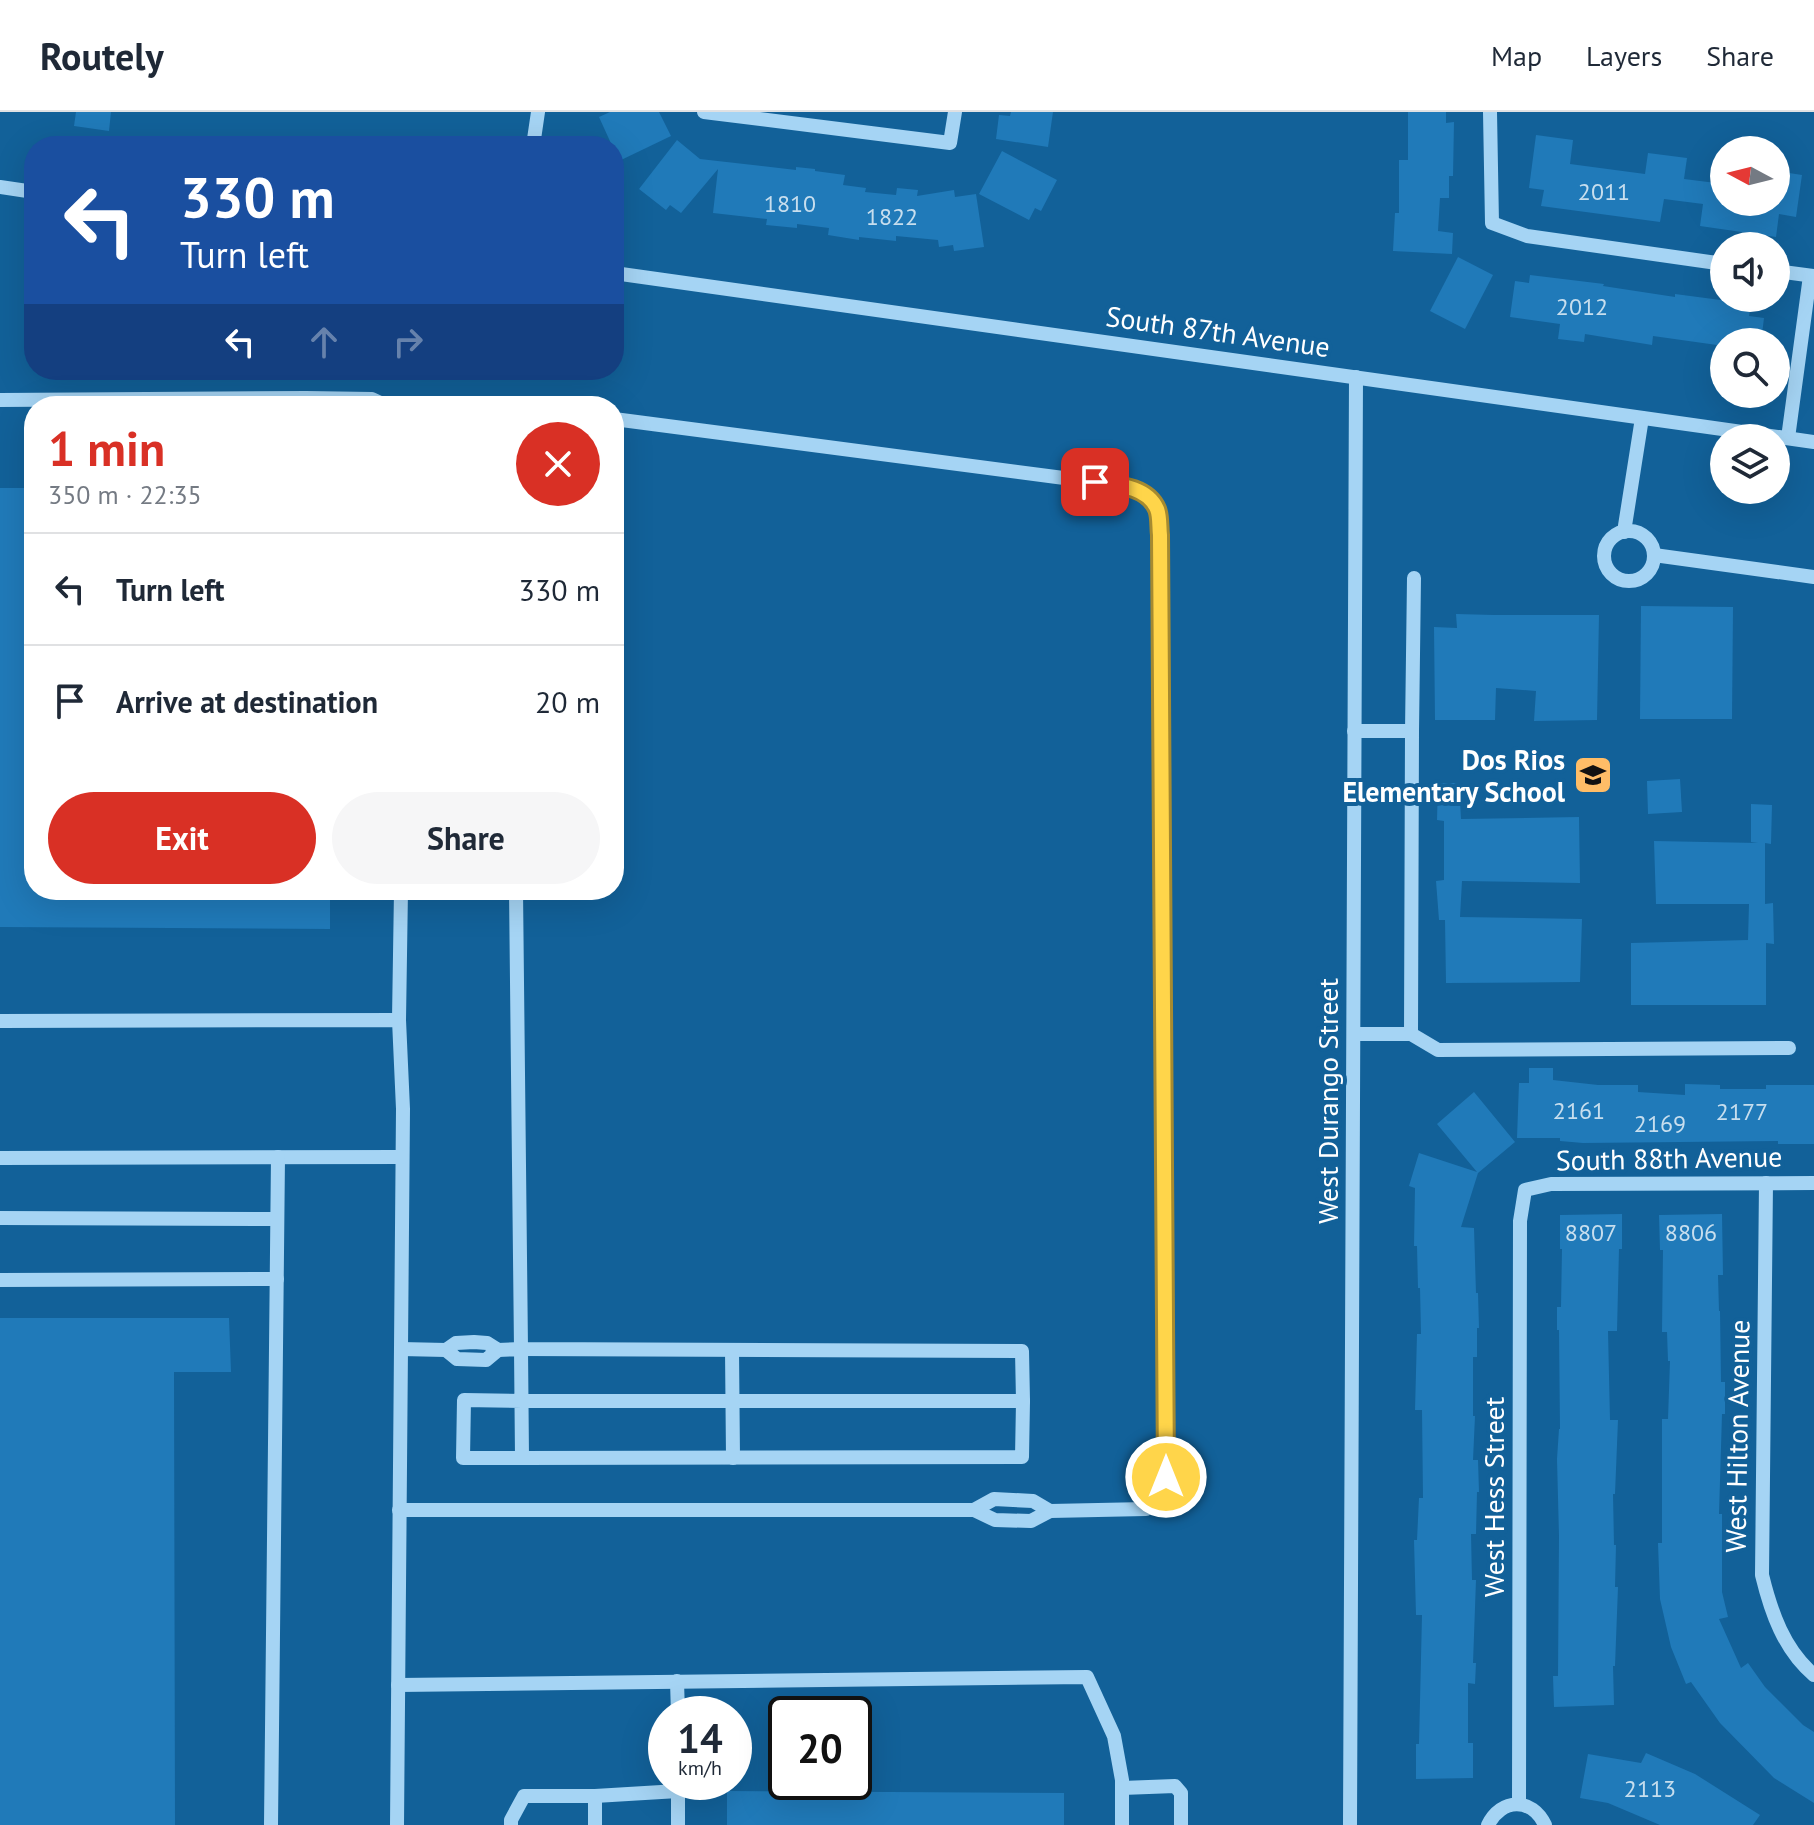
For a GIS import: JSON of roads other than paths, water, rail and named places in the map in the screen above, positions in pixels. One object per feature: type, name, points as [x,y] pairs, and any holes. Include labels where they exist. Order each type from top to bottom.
[{"type":"street","points":[[534,136],[538,112]]},
{"type":"street","points":[[704,112],[950,143],[955,112]]},
{"type":"street","points":[[1490,112],[1492,223],[1527,236],[1710,262]]},
{"type":"street","points":[[0,187],[24,191]]},
{"type":"street","points":[[1790,273],[1812,276],[1790,424]]},
{"type":"street","name":"South 87th Avenue","points":[[624,274],[1710,427]]},
{"type":"street","name":"West Durango Street","points":[[1350,1825],[1356,377]]},
{"type":"street","points":[[0,400],[24,400]]},
{"type":"street","points":[[1624,532],[1642,418]]},
{"type":"street","points":[[399,1510],[974,1510],[994,1499],[1033,1501],[1050,1511],[1146,1509],[1157,1497],[1166,1477],[1158,511],[1147,495],[1125,486],[624,420]]},
{"type":"street","name":"South 87th Avenue","points":[[1790,438],[1814,442]]},
{"type":"street","points":[[1633,531],[1648,539],[1654,555],[1649,571],[1643,577],[1628,581],[1614,575],[1605,563],[1606,547],[1616,535],[1624,532],[1633,531]]},
{"type":"street","points":[[1654,555],[1814,577]]},
{"type":"street","points":[[1411,1034],[1414,578]]},
{"type":"street","points":[[1354,731],[1412,731]]},
{"type":"street","points":[[397,1825],[403,1109],[399,1020],[401,900]]},
{"type":"street","points":[[516,900],[522,1458]]},
{"type":"street","points":[[0,1021],[399,1020]]},
{"type":"street","points":[[1354,1034],[1411,1034],[1438,1050],[1789,1048]]},
{"type":"street","points":[[271,1825],[278,1157]]},
{"type":"street","points":[[0,1158],[402,1157]]},
{"type":"street","name":"West Hilton Avenue","points":[[1766,1183],[1762,1575],[1777,1623],[1789,1646],[1814,1675]]},
{"type":"street","name":"South 88th Avenue","points":[[1525,1190],[1551,1184],[1814,1183]]},
{"type":"street","name":"West Hess Street","points":[[1519,1804],[1520,1221],[1525,1190]]},
{"type":"street","points":[[0,1218],[277,1219]]},
{"type":"street","points":[[0,1280],[277,1279]]},
{"type":"street","points":[[401,1349],[446,1350],[457,1359],[486,1360],[498,1350],[521,1349],[1022,1351],[1023,1401],[1022,1457],[463,1458],[464,1400],[1023,1401]]},
{"type":"street","points":[[732,1350],[733,1458]]},
{"type":"street","points":[[398,1685],[1087,1677],[1114,1736],[1122,1788],[1122,1825]]},
{"type":"street","points":[[677,1681],[677,1696]]},
{"type":"street","points":[[1122,1788],[1175,1786],[1181,1793],[1181,1825]]},
{"type":"street","points":[[511,1825],[524,1796],[595,1796],[648,1790]]},
{"type":"street","points":[[595,1796],[595,1825]]},
{"type":"street","points":[[678,1800],[678,1825]]},
{"type":"street","points":[[1488,1825],[1500,1809],[1519,1804],[1536,1811],[1545,1825]]},
{"type":"place","name":"Dos Rios Elementary School","points":[[1593,775]]}]
